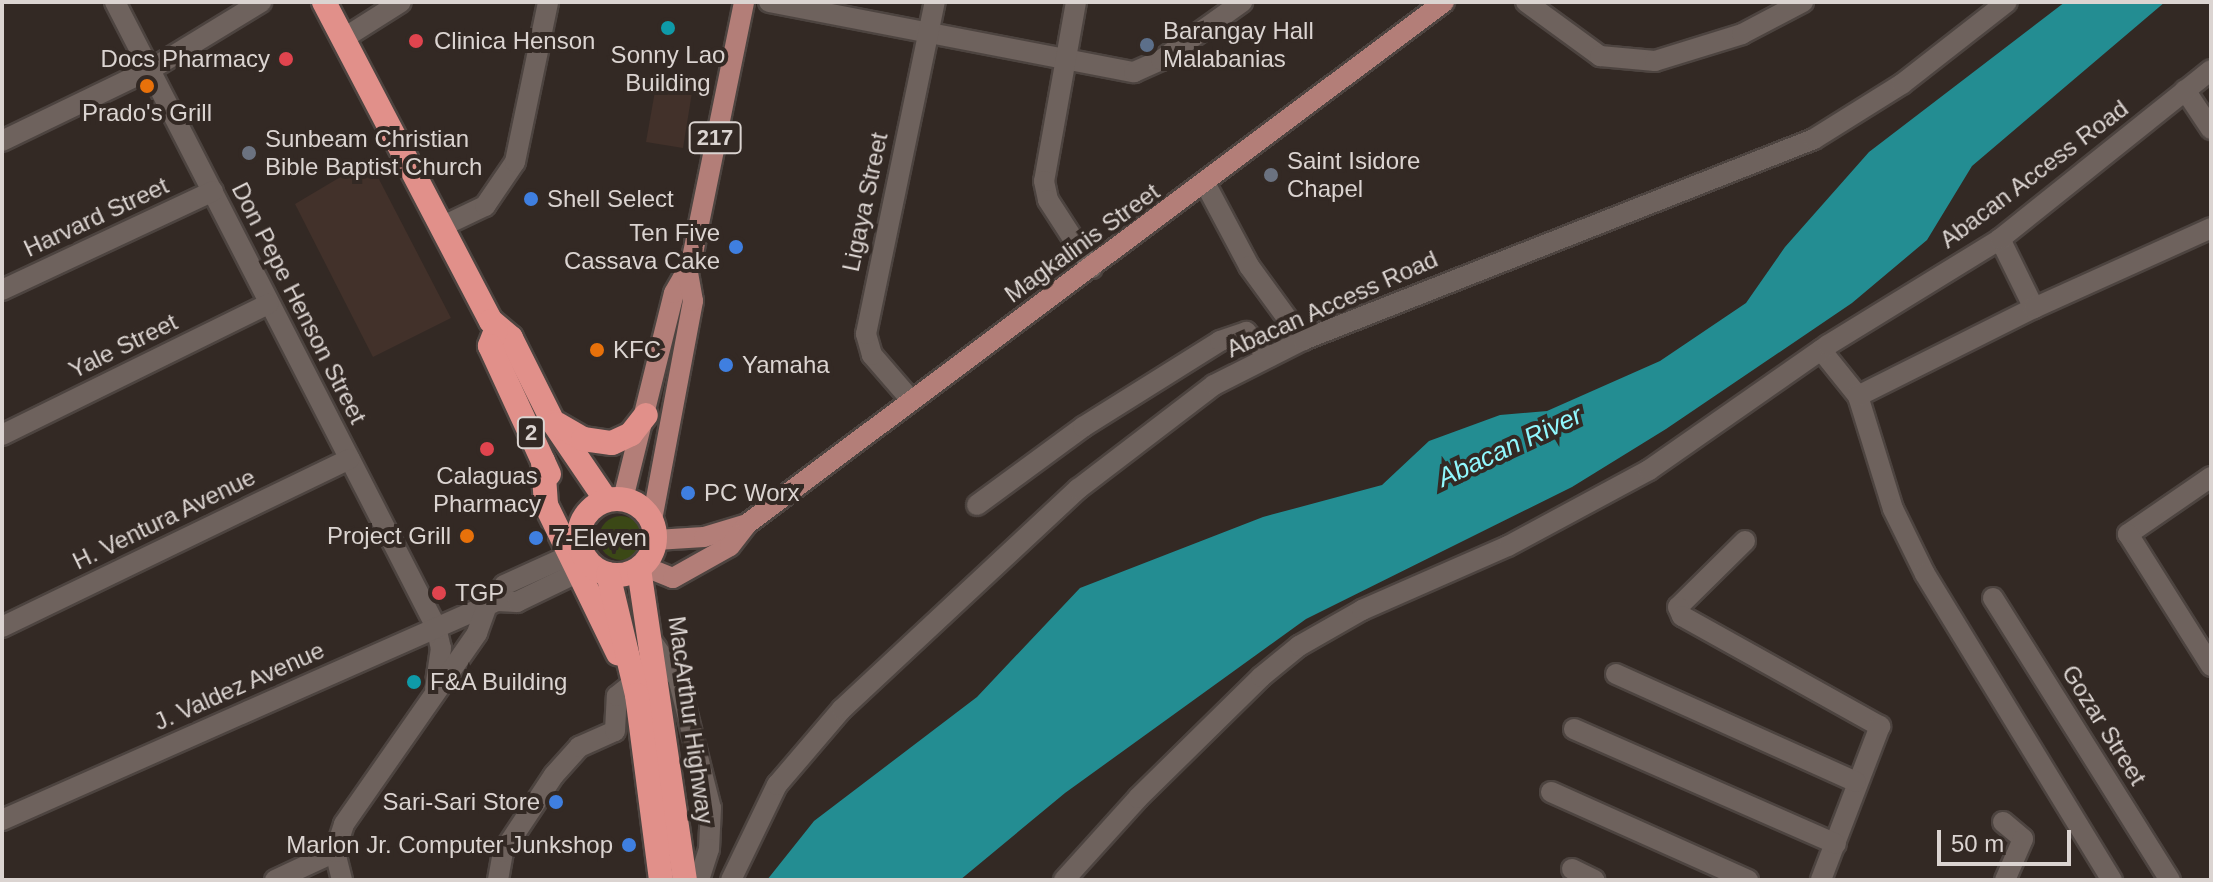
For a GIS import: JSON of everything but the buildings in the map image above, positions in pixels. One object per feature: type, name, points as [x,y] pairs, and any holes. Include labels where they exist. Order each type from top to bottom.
[{"type":"highway","name":"2","points":[[324,2],[496,330],[511,338],[553,422],[614,499],[640,506],[654,530]]},
{"type":"highway","name":"2","points":[[496,330],[490,346],[543,461],[576,554],[608,574]]},
{"type":"highway","points":[[553,422],[601,444],[631,434],[646,415]]},
{"type":"highway","points":[[614,499],[586,513],[576,554],[610,641],[640,683]]},
{"type":"highway","points":[[608,574],[641,567],[654,530]]},
{"type":"highway","name":"MacArthur Highway","points":[[641,567],[653,643],[640,683],[661,880]]},
{"type":"highway","name":"MacArthur Highway","points":[[608,574],[640,683],[685,880]]},
{"type":"main road","name":"217","points":[[654,530],[693,301],[688,274],[744,2]]},
{"type":"main road","name":"Magkalinis Street","points":[[641,567],[673,578],[730,546],[747,524],[1206,185],[1423,9],[1444,2]]},
{"type":"main road","name":"217","points":[[614,499],[646,415],[674,293],[688,274]]},
{"type":"main road","name":"Magkalinis Street","points":[[654,530],[704,537],[747,524]]},
{"type":"street","name":"Don Pepe Henson Street","points":[[115,2],[153,68],[268,304],[436,627]]},
{"type":"street","points":[[2,141],[153,68],[261,2]]},
{"type":"street","points":[[344,38],[401,2]]},
{"type":"street","points":[[443,226],[485,206],[515,162],[548,2]]},
{"type":"street","points":[[769,2],[1134,72],[1161,60],[1242,2]]},
{"type":"street","name":"Ligaya Street","points":[[911,400],[872,355],[866,334],[935,2]]},
{"type":"street","points":[[1076,2],[1044,181],[1048,200],[1092,268]]},
{"type":"street","points":[[1526,2],[1600,56],[1655,61],[1742,34],[1803,2]]},
{"type":"street","name":"Abacan Access Road","points":[[731,880],[777,785],[842,709],[1136,440],[1214,385],[1303,340],[1814,139],[1902,84],[2007,2]]},
{"type":"street","name":"Abacan Access Road","points":[[1064,880],[1172,764],[1299,646],[1362,610],[1508,546],[1627,484],[1821,350],[2000,239],[2211,70]]},
{"type":"street","points":[[2185,90],[2211,129]]},
{"type":"street","points":[[1206,185],[1249,266],[1303,340]]},
{"type":"street","name":"Harvard Street","points":[[2,290],[213,191]]},
{"type":"street","points":[[1858,396],[2034,308],[2211,228]]},
{"type":"street","points":[[2000,239],[2034,308]]},
{"type":"street","name":"Yale Street","points":[[2,435],[268,304]]},
{"type":"street","points":[[977,505],[1083,427],[1220,341],[1246,332],[1269,357]]},
{"type":"street","points":[[1821,350],[1858,396],[1893,509],[1925,574],[2112,880]]},
{"type":"street","name":"H. Ventura Avenue","points":[[2,627],[349,459]]},
{"type":"street","points":[[2209,657],[2128,534],[2211,477]]},
{"type":"street","points":[[1745,541],[1679,610],[1710,633],[1879,724],[1821,880]]},
{"type":"street","name":"J. Valdez Avenue","points":[[2,820],[492,603],[504,585],[576,554]]},
{"type":"street","name":"Gozar Street","points":[[1993,598],[2170,880]]},
{"type":"street","points":[[342,880],[335,852],[351,811],[477,633],[492,603]]},
{"type":"street","points":[[435,689],[441,648],[436,627]]},
{"type":"street","points":[[653,643],[678,678],[711,808],[709,849],[699,880]]},
{"type":"street","points":[[1616,674],[1856,782]]},
{"type":"street","points":[[498,880],[503,852],[554,775],[579,747],[615,731],[615,701],[640,683]]},
{"type":"street","points":[[1574,729],[1836,844]]},
{"type":"street","points":[[1551,792],[1748,880]]},
{"type":"street","points":[[2003,822],[2023,839],[2005,880]]},
{"type":"street","points":[[275,880],[335,852]]},
{"type":"street","points":[[1572,869],[1595,880]]},
{"type":"shaded area","points":[[658,74],[694,80],[683,148],[646,142]]},
{"type":"shaded area","points":[[369,160],[451,318],[373,357],[295,204]]},
{"type":"green space","points":[[621,516],[637,522],[643,538],[637,554],[621,560],[605,554],[599,538],[605,522]]},
{"type":"water","name":"Abacan River","points":[[2065,2],[2165,2],[1972,166],[1927,240],[1852,303],[1666,429],[1572,487],[1306,619],[1065,793],[960,880],[767,880],[814,821],[977,697],[1080,588],[1263,517],[1382,485],[1429,441],[1500,415],[1547,411],[1660,361],[1746,303],[1785,247],[1869,152]]},
{"type":"place","name":"Sonny Lao Building","points":[[668,28]]},
{"type":"place","name":"Clinica Henson","points":[[416,41]]},
{"type":"place","name":"Barangay Hall Malabanias","points":[[1147,45]]},
{"type":"place","name":"Docs Pharmacy","points":[[286,59]]},
{"type":"place","name":"Prado's Grill","points":[[147,86]]},
{"type":"place","name":"Sunbeam Christian Bible Baptist Church","points":[[249,153]]},
{"type":"place","name":"Saint Isidore Chapel","points":[[1271,175]]},
{"type":"place","name":"Shell Select","points":[[531,199]]},
{"type":"place","name":"Ten Five Cassava Cake","points":[[736,247]]},
{"type":"place","name":"KFC","points":[[597,350]]},
{"type":"place","name":"Yamaha","points":[[726,365]]},
{"type":"place","name":"Calaguas Pharmacy","points":[[487,449]]},
{"type":"place","name":"PC Worx","points":[[688,493]]},
{"type":"place","name":"Project Grill","points":[[467,536]]},
{"type":"place","name":"7-Eleven","points":[[536,538]]},
{"type":"place","name":"TGP","points":[[439,593]]},
{"type":"place","name":"F&A Building","points":[[414,682]]},
{"type":"place","name":"Sari-Sari Store","points":[[556,802]]},
{"type":"place","name":"Marlon Jr. Computer Junkshop","points":[[629,845]]}]
